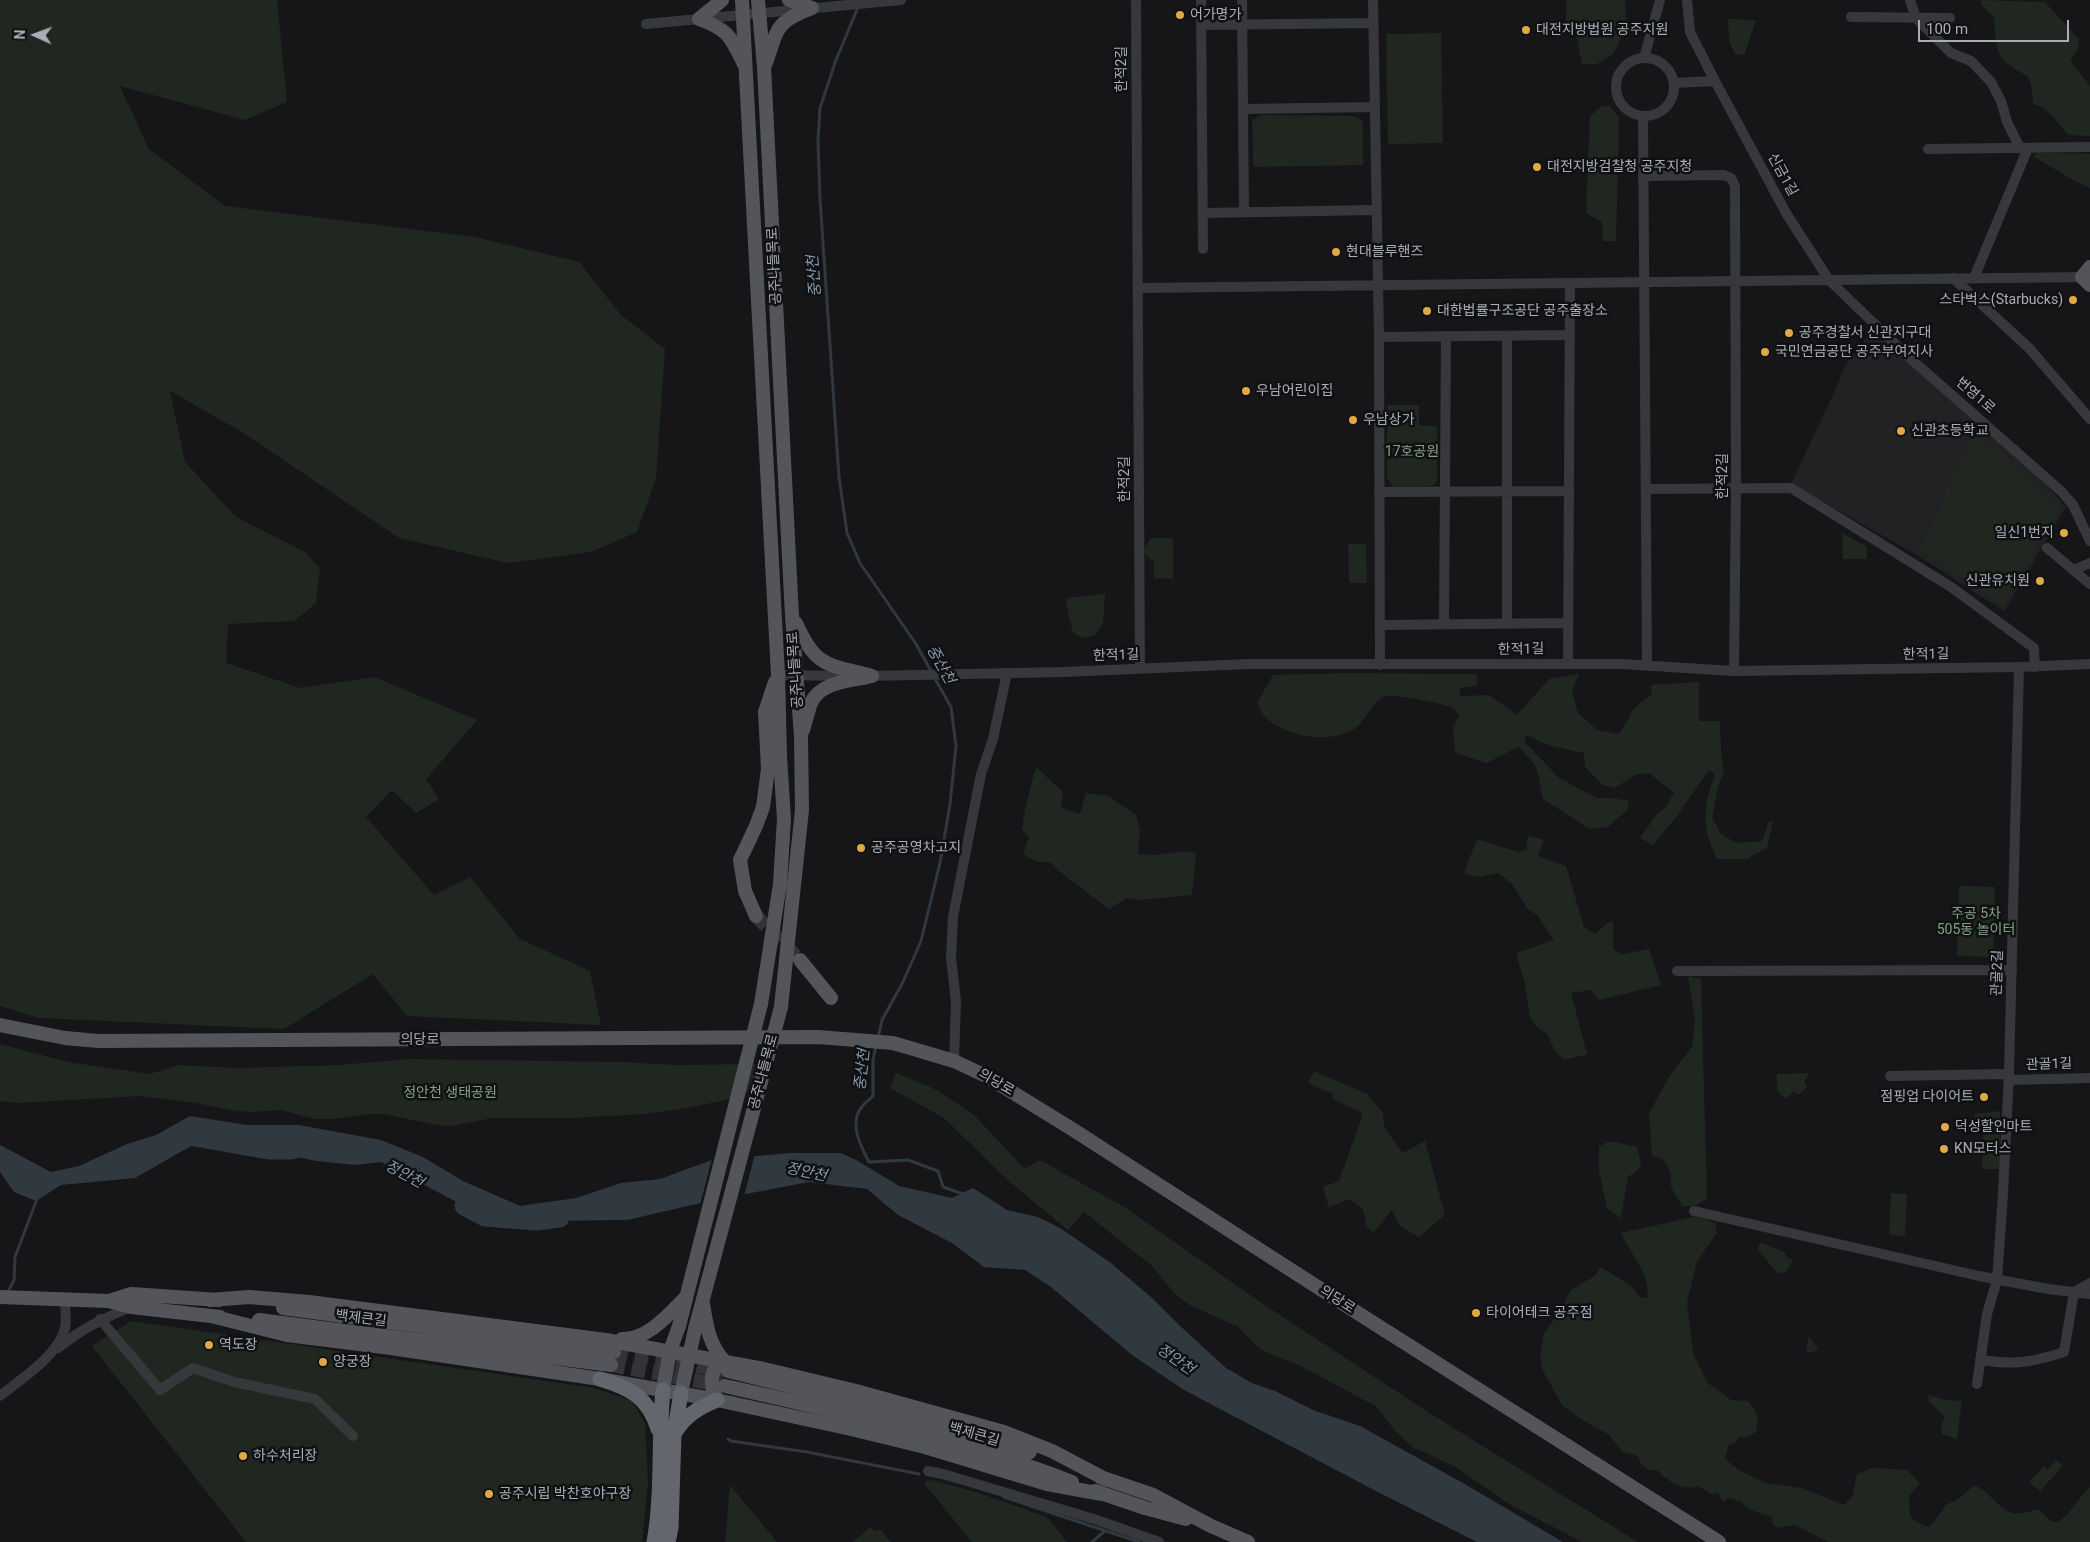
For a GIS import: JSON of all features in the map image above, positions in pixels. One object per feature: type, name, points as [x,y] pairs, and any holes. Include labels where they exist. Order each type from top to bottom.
[{"type":"highway","points":[[600,1379],[622,1386],[639,1395],[667,1434]]},
{"type":"highway","points":[[663,1390],[671,1528],[668,1542]]},
{"type":"highway","points":[[654,1542],[667,1434],[681,1393]]},
{"type":"highway","points":[[667,1434],[695,1410],[717,1400]]},
{"type":"main road","points":[[722,0],[699,19],[726,32],[746,68]]},
{"type":"main road","points":[[788,0],[816,7]]},
{"type":"main road","name":"공주나들목로","points":[[681,1393],[689,1354],[701,1330],[703,1304],[781,1007],[802,810],[802,736],[792,616],[764,67],[759,6]]},
{"type":"main road","name":"공주나들목로","points":[[663,1390],[670,1351],[679,1326],[761,1004],[780,884],[784,819],[743,7]]},
{"type":"main road","points":[[764,67],[779,28],[785,20],[816,7]]},
{"type":"main road","points":[[792,616],[803,639],[817,659],[828,665],[872,676]]},
{"type":"main road","points":[[756,916],[744,891],[740,860],[763,808],[768,769],[765,712],[778,675]]},
{"type":"main road","points":[[802,736],[811,702],[820,692],[831,686],[872,676]]},
{"type":"main road","points":[[800,960],[831,998]]},
{"type":"main road","name":"의당로","points":[[0,1025],[56,1036],[98,1041],[842,1038],[893,1043],[954,1061],[986,1076],[1072,1129],[1719,1542]]},
{"type":"main road","name":"백제큰길","points":[[0,1297],[108,1301],[131,1307],[613,1359],[248,1303],[132,1294],[108,1301]]},
{"type":"main road","points":[[210,1300],[249,1297],[309,1302],[606,1340],[634,1339],[662,1323],[686,1297]]},
{"type":"main road","points":[[211,1316],[286,1335],[391,1348],[600,1379],[717,1400],[851,1428],[934,1449],[1047,1484],[1102,1494]]},
{"type":"main road","points":[[701,1330],[726,1366]]},
{"type":"main road","points":[[600,1379],[617,1374],[622,1357],[622,1349],[619,1345],[606,1340]]},
{"type":"main road","name":"백제큰길","points":[[606,1340],[689,1354],[1022,1449],[1153,1495],[1211,1526],[1248,1542]]},
{"type":"main road","points":[[717,1400],[712,1389],[712,1374],[717,1365],[726,1366]]},
{"type":"main road","name":"백제큰길","points":[[725,1386],[813,1406],[951,1443],[1018,1463],[1145,1508],[1211,1526]]},
{"type":"street","name":"한적2길","points":[[1136,0],[1140,669]]},
{"type":"street","points":[[1201,0],[1203,249]]},
{"type":"street","points":[[1242,0],[1244,212]]},
{"type":"street","points":[[1373,0],[1379,337],[1380,665]]},
{"type":"street","points":[[1644,58],[1660,0]]},
{"type":"street","name":"신금1길","points":[[1687,0],[1690,32],[1786,212],[1829,280]]},
{"type":"street","points":[[1910,0],[1916,18],[1951,53],[1971,61],[1991,82],[2001,101],[2007,122],[2024,148]]},
{"type":"street","points":[[646,24],[699,19],[743,7],[816,7],[897,1]]},
{"type":"street","points":[[1851,17],[1950,18]]},
{"type":"street","points":[[1201,26],[1374,22]]},
{"type":"street","points":[[1644,58],[1654,59],[1662,64],[1669,70],[1674,83],[1673,98],[1668,106],[1661,112],[1643,117],[1634,115],[1621,104],[1616,87],[1618,78],[1628,64],[1644,58]]},
{"type":"street","points":[[1674,83],[1715,81]]},
{"type":"street","points":[[1243,109],[1375,107]]},
{"type":"street","points":[[1643,117],[1648,666]]},
{"type":"street","points":[[1974,278],[2024,148]]},
{"type":"street","points":[[1928,149],[2090,148]]},
{"type":"street","name":"한적2길","points":[[1644,176],[1724,175],[1732,178],[1735,186],[1736,488],[1734,671]]},
{"type":"street","points":[[1203,213],[1376,210]]},
{"type":"street","points":[[1138,288],[2088,277]]},
{"type":"street","points":[[1954,278],[2029,348],[2090,419]]},
{"type":"street","name":"번영1로","points":[[1829,280],[1911,359],[2062,492],[2073,504],[2090,541]]},
{"type":"street","points":[[1568,663],[1570,283]]},
{"type":"street","points":[[1379,337],[1570,335]]},
{"type":"street","points":[[1444,624],[1446,336]]},
{"type":"street","points":[[1507,336],[1507,624]]},
{"type":"street","points":[[1646,489],[1791,488],[1951,587],[2034,648],[2035,667]]},
{"type":"street","points":[[1379,492],[1569,491]]},
{"type":"street","points":[[2047,548],[2090,584]]},
{"type":"street","points":[[2073,570],[2090,563]]},
{"type":"street","points":[[1380,625],[1568,623]]},
{"type":"street","name":"한적1길","points":[[778,675],[872,676],[1007,673],[1248,664],[1568,663],[1734,671],[2035,667],[2090,664]]},
{"type":"street","name":"관골2길","points":[[1977,1384],[1987,1314],[1997,1280],[2009,1077],[2019,667]]},
{"type":"street","points":[[954,1061],[956,1001],[950,958],[954,917],[981,774],[993,739],[1007,673]]},
{"type":"street","points":[[1678,971],[2012,970]]},
{"type":"street","name":"관골1길","points":[[1890,1076],[2090,1078]]},
{"type":"street","points":[[1694,1211],[1997,1280],[2090,1294]]},
{"type":"street","points":[[2074,1292],[2090,1283]]},
{"type":"street","points":[[1980,1360],[2007,1364],[2031,1362],[2064,1352],[2074,1292]]},
{"type":"street","points":[[51,1353],[60,1342],[66,1327],[66,1300]]},
{"type":"street","points":[[0,1396],[70,1338],[100,1319],[131,1307]]},
{"type":"street","points":[[100,1319],[160,1390],[193,1368],[234,1382],[315,1399],[353,1436]]},
{"type":"street","points":[[928,1471],[1094,1519],[1159,1542]]},
{"type":"shaded area","name":"신관초등학교","points":[[1873,329],[2038,476],[2066,507],[2004,611],[1917,555],[1791,484],[1845,366]]},
{"type":"green space","points":[[0,0],[277,0],[287,102],[245,120],[120,86],[149,149],[225,206],[475,237],[579,262],[621,315],[665,349],[656,478],[637,532],[591,552],[508,563],[399,538],[242,432],[170,391],[185,462],[236,517],[305,552],[320,568],[316,603],[294,621],[228,624],[226,663],[300,688],[374,677],[477,720],[426,779],[439,799],[416,813],[392,790],[366,817],[434,895],[470,877],[520,939],[590,971],[601,1025],[407,1016],[373,974],[284,1029],[39,1018],[0,1006]]},
{"type":"green space","points":[[1566,0],[1625,0],[1626,26],[1614,53],[1597,64],[1582,64],[1577,39],[1566,20]]},
{"type":"green space","points":[[1981,0],[2045,2],[2079,39],[2078,49],[2070,61],[2090,86],[2090,136],[2068,135],[2048,112],[2033,104],[2032,88],[2028,76],[2009,65],[1999,53],[1994,17],[1981,5]]},
{"type":"green space","points":[[1728,19],[1756,20],[1744,55],[1735,54],[1729,40]]},
{"type":"green space","points":[[1441,33],[1443,143],[1388,144],[1386,34]]},
{"type":"green space","points":[[1602,106],[1610,106],[1619,118],[1616,241],[1603,241],[1602,222],[1586,213],[1590,116]]},
{"type":"green space","points":[[1262,115],[1355,116],[1363,122],[1363,165],[1253,167],[1252,120]]},
{"type":"green space","points":[[2036,153],[2090,154],[2090,188],[2034,157]]},
{"type":"green space","name":"17호공원","points":[[1387,405],[1419,405],[1419,425],[1437,426],[1437,481],[1432,486],[1394,487],[1387,478]]},
{"type":"green space","points":[[1975,432],[2060,506],[2002,605],[1919,550]]},
{"type":"green space","points":[[1842,533],[1867,547],[1867,559],[1843,559]]},
{"type":"green space","points":[[1151,538],[1173,538],[1173,579],[1154,578],[1154,562],[1145,554],[1144,548]]},
{"type":"green space","points":[[1348,544],[1366,544],[1367,583],[1349,583]]},
{"type":"green space","points":[[1105,594],[1103,623],[1095,635],[1083,638],[1073,632],[1066,598]]},
{"type":"green space","points":[[1348,673],[1477,674],[1477,686],[1460,688],[1460,696],[1489,695],[1517,715],[1549,679],[1579,674],[1572,691],[1578,713],[1597,730],[1619,734],[1635,708],[1652,695],[1651,685],[1699,682],[1699,721],[1720,721],[1724,771],[1718,787],[1712,817],[1720,833],[1736,843],[1762,841],[1769,821],[1773,821],[1767,848],[1746,859],[1717,859],[1706,826],[1706,807],[1715,774],[1709,770],[1676,817],[1653,845],[1640,838],[1657,814],[1665,808],[1674,793],[1649,773],[1635,775],[1615,788],[1603,785],[1585,767],[1584,753],[1551,746],[1526,735],[1524,741],[1559,778],[1597,798],[1629,801],[1627,810],[1608,827],[1590,829],[1543,799],[1537,770],[1531,760],[1518,747],[1487,763],[1455,753],[1453,728],[1459,715],[1454,709],[1437,703],[1406,697],[1383,697],[1375,703],[1358,726],[1336,736],[1324,737],[1297,734],[1285,730],[1265,717],[1257,703],[1273,675]]},
{"type":"green space","points":[[1036,767],[1063,792],[1061,808],[1080,814],[1086,793],[1108,796],[1136,815],[1140,831],[1138,854],[1154,855],[1186,851],[1196,853],[1192,895],[1140,900],[1127,898],[1109,909],[1060,872],[1050,862],[1037,862],[1023,854],[1029,838],[1022,829]]},
{"type":"green space","points":[[1528,836],[1544,840],[1538,856],[1566,866],[1584,927],[1595,934],[1609,922],[1613,922],[1613,949],[1622,954],[1649,949],[1661,985],[1599,1000],[1591,990],[1571,993],[1587,1054],[1564,1060],[1555,1051],[1547,1034],[1537,1027],[1530,1017],[1525,984],[1516,953],[1554,940],[1537,915],[1527,908],[1512,884],[1498,873],[1477,877],[1464,873],[1477,839],[1518,852],[1526,850]]},
{"type":"green space","name":"주공 5차 505동 놀이터","points":[[1959,886],[1995,887],[1993,957],[1957,956]]},
{"type":"green space","points":[[1688,976],[1701,979],[1707,1198],[1697,1205],[1683,1207],[1671,1187],[1671,1173],[1663,1159],[1652,1156],[1649,1113],[1671,1074],[1692,1047],[1695,1019]]},
{"type":"green space","name":"정안천 생태공원","points":[[0,1044],[68,1062],[150,1074],[178,1065],[238,1068],[339,1065],[409,1059],[621,1062],[674,1065],[760,1064],[758,1075],[752,1087],[745,1094],[687,1108],[644,1114],[572,1118],[492,1118],[452,1126],[437,1125],[383,1114],[315,1119],[281,1110],[237,1111],[196,1103],[140,1096],[19,1103],[0,1101]]},
{"type":"green space","points":[[1314,1071],[1367,1094],[1383,1113],[1384,1126],[1402,1153],[1425,1141],[1445,1215],[1419,1237],[1400,1226],[1392,1210],[1373,1233],[1366,1225],[1363,1209],[1349,1199],[1329,1208],[1323,1187],[1339,1181],[1362,1113],[1333,1099],[1333,1094],[1308,1083]]},
{"type":"green space","points":[[896,1073],[937,1090],[974,1115],[1025,1169],[1040,1160],[1126,1208],[1263,1304],[1431,1414],[1638,1542],[1582,1542],[1509,1504],[1454,1466],[1412,1447],[1395,1431],[1377,1407],[1297,1364],[1260,1349],[1238,1327],[1190,1305],[1175,1294],[1151,1265],[1084,1212],[1068,1230],[1012,1184],[944,1118],[890,1088]]},
{"type":"green space","points":[[1810,1073],[1804,1081],[1807,1087],[1798,1095],[1794,1091],[1785,1099],[1777,1090],[1777,1074]]},
{"type":"green space","points":[[2000,1111],[2000,1169],[1982,1169],[1984,1125],[1975,1124],[1975,1114]]},
{"type":"green space","points":[[1611,1141],[1637,1147],[1641,1163],[1638,1170],[1628,1177],[1621,1218],[1607,1209],[1599,1171],[1599,1146]]},
{"type":"green space","points":[[1891,1193],[1907,1194],[1905,1236],[1889,1235]]},
{"type":"green space","points":[[1697,1216],[1715,1223],[1717,1233],[1697,1261],[1687,1302],[1693,1353],[1708,1383],[1731,1400],[1748,1401],[1756,1412],[1757,1419],[1756,1432],[1746,1438],[1739,1437],[1735,1443],[1729,1445],[1725,1459],[1740,1471],[1766,1483],[1801,1488],[1844,1505],[1853,1495],[1857,1474],[1872,1468],[1907,1470],[1920,1483],[1909,1496],[1910,1513],[1918,1523],[1930,1527],[1946,1505],[1957,1500],[1975,1485],[2008,1512],[2025,1513],[2038,1509],[2051,1521],[2058,1522],[2090,1487],[2090,1542],[1828,1542],[1795,1525],[1777,1528],[1772,1523],[1772,1517],[1751,1509],[1741,1501],[1729,1498],[1723,1501],[1718,1493],[1712,1494],[1698,1486],[1686,1488],[1676,1484],[1657,1470],[1650,1470],[1642,1466],[1638,1456],[1623,1452],[1608,1434],[1579,1418],[1562,1405],[1543,1371],[1540,1358],[1544,1334],[1563,1306],[1570,1291],[1596,1275],[1600,1267],[1631,1286],[1641,1298],[1647,1298],[1648,1289],[1643,1273],[1621,1233]]},
{"type":"green space","points":[[1762,1243],[1784,1252],[1787,1257],[1793,1260],[1786,1272],[1777,1273],[1758,1249],[1759,1244]]},
{"type":"green space","points":[[131,1321],[594,1388],[632,1401],[645,1423],[648,1482],[642,1542],[246,1542],[92,1346]]},
{"type":"green space","points":[[1809,1336],[1818,1349],[1817,1351],[1807,1353],[1806,1350]]},
{"type":"green space","points":[[1928,1394],[1945,1400],[1962,1401],[1957,1439],[1942,1434],[1941,1426],[1945,1417],[1929,1402]]},
{"type":"green space","points":[[2056,1460],[2063,1466],[2040,1491],[2029,1482],[2044,1466],[2048,1469]]},
{"type":"green space","points":[[931,1480],[976,1492],[1041,1515],[1049,1519],[1067,1542],[972,1542],[925,1484],[926,1481]]},
{"type":"green space","points":[[730,1485],[777,1542],[725,1542]]},
{"type":"green space","points":[[870,1527],[875,1531],[881,1530],[891,1542],[853,1542]]},
{"type":"water","points":[[190,1116],[247,1125],[299,1125],[381,1140],[423,1157],[463,1181],[520,1206],[576,1198],[621,1183],[660,1179],[712,1160],[791,1153],[841,1153],[899,1186],[952,1198],[973,1188],[1007,1210],[1038,1217],[1060,1228],[1111,1263],[1152,1298],[1226,1368],[1252,1383],[1275,1391],[1313,1410],[1360,1426],[1463,1483],[1563,1542],[1477,1542],[1376,1491],[1184,1390],[1132,1355],[1051,1287],[1025,1270],[984,1267],[952,1243],[898,1215],[867,1189],[809,1182],[709,1201],[627,1220],[536,1221],[485,1217],[381,1162],[355,1165],[317,1161],[203,1139],[135,1178],[61,1185],[36,1201],[14,1192],[0,1172],[0,1145],[51,1172],[79,1166],[127,1144],[156,1135]]},
{"type":"pier","points":[[755,1154],[744,1197],[700,1205],[712,1158]]},
{"type":"waterway","name":"중산천","points":[[859,5],[836,60],[820,108],[818,141],[820,199],[839,477],[847,533],[860,563],[916,644],[931,671]]},
{"type":"waterway","name":"중산천","points":[[878,1038],[882,1020],[903,982],[921,941],[940,863],[950,804],[956,746],[951,707],[934,677]]},
{"type":"waterway","name":"중산천","points":[[876,1046],[873,1060],[873,1096],[861,1108],[856,1121],[857,1135],[869,1162],[908,1160],[938,1171],[943,1187],[966,1195]]},
{"type":"waterway","name":"정안천","points":[[184,1139],[189,1136],[268,1150],[292,1150]]},
{"type":"waterway","points":[[7,1294],[14,1280],[15,1257],[37,1199]]},
{"type":"waterway","name":"정안천","points":[[464,1206],[485,1217],[536,1221],[560,1218]]},
{"type":"waterway","points":[[728,1439],[919,1474]]},
{"type":"waterway","points":[[1004,1497],[1139,1542]]},
{"type":"waterway","points":[[1092,1542],[1105,1531]]},
{"type":"tunnel","points":[[756,916],[800,960]]},
{"type":"tunnel","points":[[614,1352],[724,1371]]},
{"type":"tunnel","points":[[611,1365],[724,1386]]},
{"type":"place","name":"어가명가","points":[[1180,15]]},
{"type":"place","name":"대전지방법원 공주지원","points":[[1526,30]]},
{"type":"place","name":"대전지방검찰청 공주지청","points":[[1537,167]]},
{"type":"place","name":"현대블루핸즈","points":[[1336,252]]},
{"type":"place","name":"스타벅스(Starbucks)","points":[[2073,300]]},
{"type":"place","name":"대한법률구조공단 공주출장소","points":[[1427,311]]},
{"type":"place","name":"공주경찰서 신관지구대","points":[[1789,333]]},
{"type":"place","name":"국민연금공단 공주부여지사","points":[[1765,352]]},
{"type":"place","name":"우남어린이집","points":[[1246,391]]},
{"type":"place","name":"우남상가","points":[[1353,420]]},
{"type":"place","name":"신관초등학교","points":[[1901,431]]},
{"type":"place","name":"일신1번지","points":[[2064,533]]},
{"type":"place","name":"신관유치원","points":[[2040,581]]},
{"type":"place","name":"공주공영차고지","points":[[861,848]]},
{"type":"place","name":"점핑업 다이어트","points":[[1984,1097]]},
{"type":"place","name":"덕성할인마트","points":[[1945,1127]]},
{"type":"place","name":"KN모터스","points":[[1944,1149]]},
{"type":"place","name":"타이어테크 공주점","points":[[1476,1313]]},
{"type":"place","name":"역도장","points":[[209,1345]]},
{"type":"place","name":"양궁장","points":[[323,1362]]},
{"type":"place","name":"하수처리장","points":[[243,1456]]},
{"type":"place","name":"공주시립 박찬호야구장","points":[[489,1494]]}]
